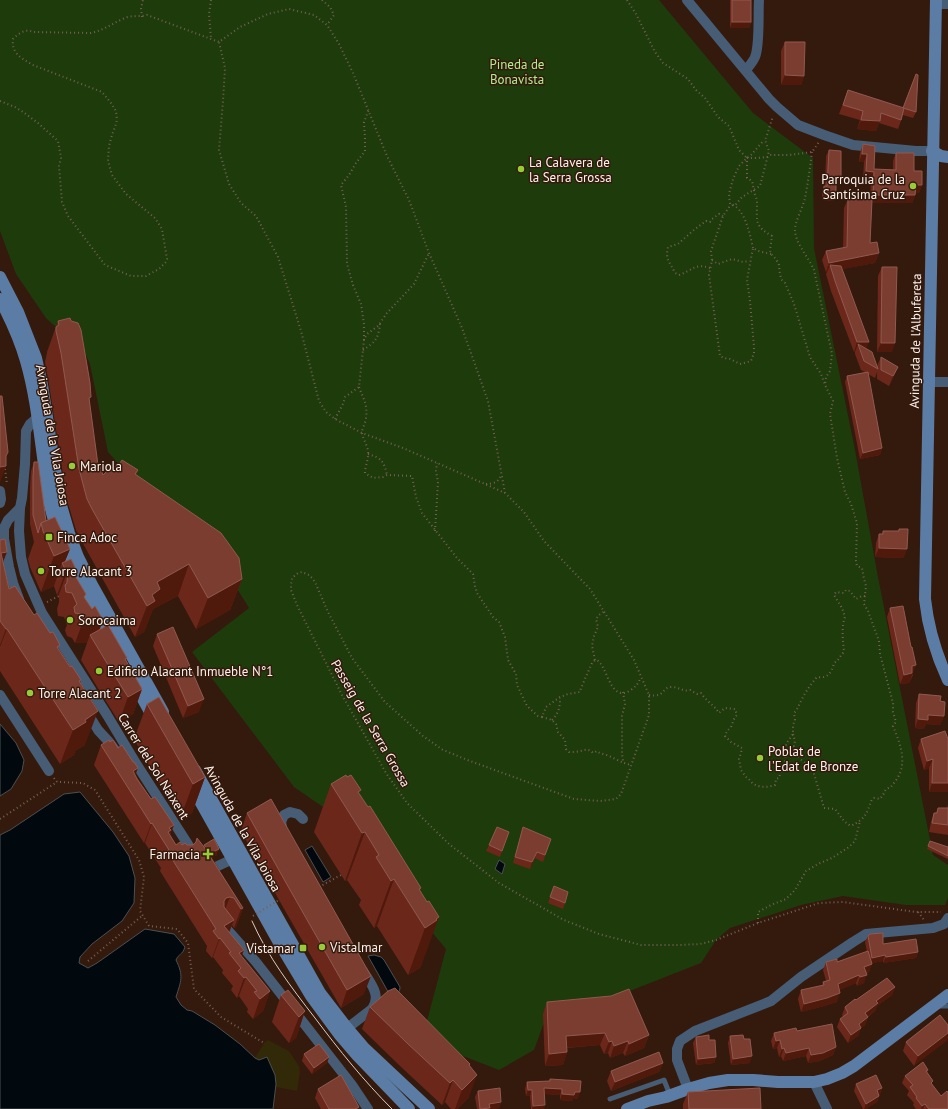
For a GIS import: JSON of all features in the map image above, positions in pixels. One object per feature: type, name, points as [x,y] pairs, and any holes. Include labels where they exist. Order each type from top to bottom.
[{"type":"main road","name":"Avinguda de l'Albufereta","points":[[936,2],[932,152],[925,599],[926,611],[933,641],[942,668],[948,680]]},
{"type":"main road","points":[[932,152],[948,157]]},
{"type":"main road","name":"Avinguda de la Vila Joiosa","points":[[0,277],[18,312],[36,358],[43,392],[60,502],[69,533],[78,557],[164,725],[82,590],[68,561],[59,537],[50,505],[37,418],[26,360],[9,316],[0,299]]},
{"type":"main road","name":"Avinguda de la Vila Joiosa","points":[[187,757],[236,855]]},
{"type":"main road","name":"Avinguda de la Vila Joiosa","points":[[182,769],[343,1031],[368,1068],[409,1109]]},
{"type":"main road","points":[[627,1109],[648,1100],[668,1096],[709,1083],[728,1080],[814,1082],[827,1079],[854,1066],[948,995]]},
{"type":"main road","name":"Avinguda de la Vila Joiosa","points":[[343,1031],[364,1048],[429,1109]]},
{"type":"main road","points":[[651,1109],[668,1096]]},
{"type":"street","points":[[687,0],[777,107],[798,125],[828,136],[916,144],[932,152]]},
{"type":"street","points":[[746,70],[752,62],[756,52],[758,41],[759,0]]},
{"type":"street","points":[[936,2],[948,4]]},
{"type":"street","points":[[928,382],[948,382]]},
{"type":"street","name":"Carrer del Sol Naixent","points":[[37,418],[30,424],[26,431],[25,464],[20,508],[20,531],[21,557],[25,574],[42,613],[189,846],[209,870],[236,855]]},
{"type":"street","points":[[0,503],[4,489]]},
{"type":"street","points":[[20,508],[8,520],[4,528],[4,539],[10,586],[25,610]]},
{"type":"street","points":[[4,528],[14,526],[20,531]]},
{"type":"street","points":[[0,695],[49,771]]},
{"type":"street","name":"Carrer del Sol Naixent","points":[[82,704],[98,730],[122,760]]},
{"type":"street","points":[[290,843],[282,830],[281,822],[284,815],[290,812],[298,814],[303,819]]},
{"type":"street","points":[[688,1089],[677,1060],[677,1049],[680,1041],[695,1032],[771,1001],[801,977],[866,934],[933,928],[944,924],[948,918]]},
{"type":"street","points":[[223,924],[256,962],[352,1085],[368,1109]]},
{"type":"street","points":[[343,1031],[372,1009],[376,1004],[375,992],[360,964]]},
{"type":"street","points":[[814,1082],[827,1109]]},
{"type":"lane","points":[[933,1006],[948,1006]]},
{"type":"lane","points":[[610,1100],[664,1080],[668,1096]]},
{"type":"path","points":[[142,17],[141,8],[143,0]]},
{"type":"path","points":[[211,0],[209,14],[211,39]]},
{"type":"path","points":[[322,0],[330,7],[334,15],[327,26]]},
{"type":"path","points":[[627,0],[636,14],[655,52],[663,63],[688,79],[696,90],[705,98],[718,117],[729,126],[738,150],[747,158],[812,152]]},
{"type":"path","points":[[219,42],[240,27],[268,14],[289,9],[314,15],[327,26],[339,44],[354,72],[387,156],[409,200],[428,253],[462,328],[488,401],[505,493]]},
{"type":"path","points":[[0,101],[23,112],[58,142],[61,158],[59,166],[62,202],[68,216],[105,265],[131,276],[146,276],[159,269],[166,262],[167,259],[162,229],[155,218],[126,194],[112,175],[108,161],[109,146],[117,120],[116,111],[102,92],[33,65],[23,59],[15,52],[12,45],[12,39],[20,32],[30,30],[33,32],[100,31],[126,17],[142,17],[147,15],[219,42]]},
{"type":"path","points":[[219,42],[225,68],[219,150],[229,184],[241,203],[256,216],[278,257],[301,331],[319,401],[326,412],[335,419],[362,433],[403,448],[505,493],[524,512],[544,541],[590,590],[634,660],[641,676],[649,695],[649,715],[631,765],[597,751],[593,753],[586,749],[582,751],[570,752],[566,749],[565,740],[558,732],[556,724],[552,720],[538,716],[527,706],[517,685],[516,674],[508,660],[505,637],[499,622],[493,617],[477,593],[473,574],[457,558],[422,513],[416,497],[412,476],[386,475],[383,477],[373,478],[365,473],[368,454],[367,445],[362,433],[367,417],[365,402],[359,387],[364,340],[364,324],[361,304],[353,285],[347,264],[346,207],[341,185],[365,151],[364,122],[369,108]]},
{"type":"path","points":[[764,140],[769,151],[760,186],[742,197],[734,205],[730,206],[724,216],[711,251],[712,260],[709,275],[720,356],[740,364],[751,361],[754,353],[750,301],[746,280],[753,248],[746,222],[734,205],[730,204],[729,194],[733,179],[739,166],[764,140],[777,107]]},
{"type":"path","points":[[825,385],[826,377],[830,371],[832,354],[831,348],[814,270],[795,233],[795,226],[800,216],[805,199],[812,152],[828,136]]},
{"type":"path","points":[[747,158],[747,178],[752,181],[757,202],[757,223],[764,231],[772,236],[770,250],[771,254]]},
{"type":"path","points":[[710,268],[701,266],[679,275],[675,273],[666,254],[668,247],[678,244],[700,224],[706,221],[710,222],[719,214],[724,216]]},
{"type":"path","points":[[753,248],[758,251],[771,254],[776,259],[782,280],[786,283],[794,304],[810,357],[821,374],[833,401],[830,414],[841,476],[845,492],[851,504],[857,523],[856,561],[857,566],[862,568],[866,586],[866,596],[864,604],[880,641],[880,654],[893,703],[892,712],[896,722],[893,726],[903,763],[899,774],[891,787],[886,789],[880,799],[872,799],[867,814],[860,821],[851,826],[844,822],[835,808],[824,808],[812,767],[798,756],[797,750],[794,746],[795,741],[793,725],[795,720],[794,713],[809,686],[817,677],[822,678],[826,676],[832,670],[834,663],[839,660],[840,655],[844,652],[842,631],[845,617],[834,595],[836,592],[844,593],[846,590],[850,591],[856,599],[866,596]]},
{"type":"path","points":[[364,340],[367,334],[378,326],[414,284],[428,253]]},
{"type":"path","points":[[712,260],[718,264],[732,259],[743,262],[750,261]]},
{"type":"path","points":[[363,350],[374,343],[379,331],[380,323]]},
{"type":"path","points":[[335,419],[345,397],[359,387]]},
{"type":"path","points":[[368,454],[380,459],[384,466],[386,475]]},
{"type":"path","points":[[435,531],[438,482],[436,471],[437,463]]},
{"type":"path","points":[[4,465],[4,489]]},
{"type":"path","points":[[485,484],[494,483],[500,478],[501,474]]},
{"type":"path","name":"Passeig de la Serra Grossa","points":[[631,765],[621,794],[616,799],[600,801],[582,800],[574,799],[443,750],[423,736],[385,702],[352,658],[328,612],[315,582],[309,575],[306,573],[298,573],[292,578],[291,590],[297,605],[342,696],[386,773],[407,803],[449,844],[499,884],[564,920],[599,934],[641,946],[700,944],[716,940],[758,923],[819,903],[843,902],[916,912],[948,912]]},
{"type":"path","points":[[42,604],[62,594]]},
{"type":"path","points":[[595,660],[592,646],[598,627],[596,619],[604,611]]},
{"type":"path","points":[[542,717],[546,707],[560,697],[580,692],[592,663],[595,660]]},
{"type":"path","points":[[595,660],[600,662],[614,689],[619,692],[629,691],[639,683],[641,676]]},
{"type":"path","points":[[649,695],[656,696],[672,687],[686,691],[690,690],[697,694],[701,693],[704,699],[712,704],[719,713],[725,708],[735,709],[737,715],[733,719],[732,724],[725,736],[731,742],[742,748],[739,759],[743,773],[754,784],[762,787],[767,788],[775,785],[776,779],[779,778],[785,764],[786,744],[793,734]]},
{"type":"path","points":[[623,692],[625,704],[622,716],[622,753],[624,763]]},
{"type":"path","points":[[552,720],[560,709],[560,697]]},
{"type":"path","points":[[49,771],[56,782]]},
{"type":"path","points":[[0,819],[56,782],[83,783],[95,790],[139,860],[144,877],[140,910],[149,926],[177,929],[188,943],[194,989],[221,1017],[264,1043]]},
{"type":"path","points":[[758,923],[758,912],[786,899],[795,890],[806,871],[832,858],[849,847],[855,841],[860,821]]},
{"type":"path","points":[[314,890],[341,875]]},
{"type":"path","points":[[250,918],[285,896]]},
{"type":"path","points":[[88,961],[143,915]]},
{"type":"green space","name":"Pineda de Bonavista","points":[[0,0],[659,0],[753,113],[813,158],[814,248],[855,450],[878,577],[933,855],[948,865],[948,898],[945,905],[906,905],[843,896],[801,905],[730,928],[716,940],[701,963],[622,994],[546,1017],[534,1050],[499,1070],[422,1040],[446,949],[336,816],[294,787],[192,652],[249,608],[210,545],[155,506],[108,452],[90,364],[80,341],[60,331],[46,318],[16,274],[0,231]]},
{"type":"sand","points":[[268,1040],[289,1051],[299,1066],[300,1072],[297,1091],[276,1087],[275,1075],[267,1057],[259,1060],[255,1058],[264,1043]]},
{"type":"shaded area","points":[[0,724],[16,743],[24,760],[22,771],[11,789],[0,796]]},
{"type":"shaded area","points":[[80,792],[113,832],[129,856],[135,878],[134,903],[122,921],[92,944],[80,957],[79,963],[88,968],[145,929],[174,934],[185,947],[183,952],[176,960],[181,978],[176,997],[181,1005],[187,1010],[192,1011],[215,1025],[240,1044],[255,1058],[259,1060],[267,1057],[275,1075],[276,1084],[273,1109],[0,1109],[0,835],[64,794]]},
{"type":"shaded area","points":[[312,846],[331,877],[323,882],[305,850]]},
{"type":"shaded area","points":[[499,860],[505,864],[502,874],[495,869]]},
{"type":"shaded area","points":[[374,955],[381,957],[384,960],[400,987],[398,992],[391,997],[368,956]]},
{"type":"building","points":[[732,0],[751,0],[751,22],[732,22]]},
{"type":"building","points":[[785,42],[805,42],[804,76],[785,75]]},
{"type":"building","points":[[916,74],[918,75],[916,112],[903,108]]},
{"type":"building","points":[[848,90],[904,108],[901,120],[881,113],[880,121],[861,120],[863,111],[843,105]]},
{"type":"building","points":[[863,144],[875,146],[874,169],[896,170],[896,153],[914,153],[914,171],[922,171],[922,185],[916,185],[915,195],[873,195],[874,172],[866,171],[867,154],[862,154]]},
{"type":"building","points":[[829,150],[841,151],[841,177],[836,176],[836,195],[824,194],[824,186],[827,186]]},
{"type":"building","points":[[848,199],[872,200],[870,243],[877,242],[879,253],[829,263],[826,251],[847,247]]},
{"type":"building","points":[[830,265],[841,266],[869,342],[857,342]]},
{"type":"building","points":[[882,267],[897,267],[895,343],[881,343]]},
{"type":"building","points":[[70,318],[71,321],[78,323],[81,330],[90,383],[91,397],[89,398],[98,465],[100,464],[103,475],[114,464],[118,466],[122,460],[138,470],[135,474],[221,533],[239,558],[242,579],[208,598],[189,564],[157,582],[160,589],[152,595],[155,601],[147,606],[87,499],[79,469],[61,353],[56,331],[56,327],[59,325],[58,321]]},
{"type":"building","points":[[858,344],[872,352],[878,369],[864,361]]},
{"type":"building","points":[[881,357],[898,367],[893,376],[881,370]]},
{"type":"building","points":[[868,372],[882,448],[863,453],[847,376]]},
{"type":"building","points":[[0,396],[2,396],[8,452],[6,456],[6,466],[0,467]]},
{"type":"building","points":[[34,462],[38,462],[46,521],[41,523],[38,533],[33,515]]},
{"type":"building","points":[[55,517],[70,549],[54,556],[41,523]]},
{"type":"building","points":[[899,529],[908,529],[907,549],[879,548],[879,534],[883,534],[883,531],[899,531]]},
{"type":"building","points":[[5,539],[7,552],[1,553],[9,589],[15,586],[34,615],[37,613],[50,633],[53,632],[60,645],[57,647],[70,667],[72,666],[81,680],[79,681],[98,711],[85,720],[86,722],[73,730],[7,629],[0,621],[0,540]]},
{"type":"building","points":[[71,559],[75,567],[71,569],[86,594],[84,597],[92,609],[95,606],[103,620],[84,619],[81,614],[75,613],[74,607],[77,604],[72,593],[66,592],[65,585],[67,583],[68,570],[66,571],[62,563]]},
{"type":"building","points":[[903,606],[916,665],[912,666],[912,673],[904,675],[890,608]]},
{"type":"building","points":[[108,625],[127,658],[125,659],[142,689],[128,697],[90,635]]},
{"type":"building","points":[[173,627],[204,699],[188,706],[157,634]]},
{"type":"building","points":[[919,694],[941,696],[940,701],[945,702],[944,716],[928,715],[928,720],[918,719]]},
{"type":"building","points":[[159,697],[205,777],[193,784],[147,704]]},
{"type":"building","points":[[945,731],[948,739],[948,783],[932,783],[933,759],[927,761],[921,739]]},
{"type":"building","points":[[109,740],[110,742],[113,740],[118,748],[122,745],[138,768],[133,771],[137,779],[151,799],[155,797],[174,825],[169,828],[171,830],[168,832],[176,845],[180,842],[182,845],[185,843],[187,845],[193,845],[197,838],[243,908],[241,909],[234,898],[226,898],[224,901],[224,907],[234,920],[224,926],[244,950],[239,953],[270,991],[260,999],[254,992],[257,991],[246,977],[244,978],[238,971],[241,968],[229,953],[231,952],[213,931],[216,929],[167,851],[169,850],[101,745]]},
{"type":"building","points":[[346,775],[347,777],[351,775],[361,790],[358,792],[368,807],[370,806],[421,888],[419,889],[427,902],[429,901],[439,917],[425,928],[394,879],[391,881],[376,857],[379,855],[365,832],[362,833],[331,784]]},
{"type":"building","points":[[271,799],[371,976],[347,990],[247,813]]},
{"type":"building","points":[[938,808],[948,808],[948,825],[932,823],[934,813],[937,813]]},
{"type":"building","points":[[497,827],[509,832],[502,851],[489,845]]},
{"type":"building","points":[[523,827],[551,839],[545,855],[537,852],[532,862],[515,857]]},
{"type":"building","points":[[214,839],[219,849],[211,853],[204,845]]},
{"type":"building","points":[[930,841],[948,847],[948,856],[928,846]]},
{"type":"building","points":[[554,886],[568,892],[565,903],[550,897]]},
{"type":"building","points":[[883,933],[883,944],[916,939],[918,952],[886,957],[885,955],[872,958],[868,936],[870,934]]},
{"type":"building","points":[[868,951],[872,964],[864,967],[867,975],[860,977],[859,975],[838,984],[840,993],[804,1004],[801,990],[824,985],[823,982],[830,980],[826,962],[837,959],[837,962]]},
{"type":"building","points":[[887,978],[895,987],[876,1001],[878,1003],[865,1013],[868,1017],[859,1024],[861,1028],[851,1035],[840,1019],[848,1013],[845,1007]]},
{"type":"building","points":[[395,988],[470,1064],[469,1065],[477,1075],[462,1090],[453,1080],[450,1083],[370,1007],[388,991]]},
{"type":"building","points":[[629,989],[649,1035],[629,1044],[628,1041],[614,1046],[612,1041],[609,1042],[605,1033],[566,1036],[567,1052],[549,1054],[547,1002],[611,996]]},
{"type":"building","points":[[288,990],[305,1011],[299,1017],[281,995]]},
{"type":"building","points":[[940,1015],[948,1025],[948,1033],[918,1056],[906,1042]]},
{"type":"building","points":[[832,1024],[836,1047],[823,1053],[811,1055],[809,1048],[786,1053],[784,1048],[782,1049],[780,1040],[776,1041],[774,1033],[796,1028],[797,1031]]},
{"type":"building","points":[[709,1035],[709,1040],[715,1040],[716,1057],[698,1059],[696,1037]]},
{"type":"building","points":[[743,1035],[744,1039],[750,1039],[752,1056],[733,1059],[730,1036]]},
{"type":"building","points":[[319,1044],[329,1057],[314,1068],[304,1054]]},
{"type":"building","points":[[659,1052],[663,1063],[615,1082],[611,1071]]},
{"type":"building","points":[[923,1062],[928,1070],[926,1071],[933,1081],[931,1083],[941,1096],[947,1091],[948,1092],[948,1109],[929,1109],[925,1104],[922,1106],[910,1087],[913,1085],[905,1076]]},
{"type":"building","points":[[341,1075],[359,1107],[355,1109],[329,1109],[318,1089]]},
{"type":"building","points":[[876,1075],[882,1088],[877,1090],[879,1096],[866,1104],[856,1084]]},
{"type":"building","points":[[550,1079],[581,1081],[580,1092],[575,1092],[574,1095],[562,1094],[562,1089],[544,1088],[545,1105],[533,1106],[532,1090],[528,1090],[527,1082],[550,1081]]},
{"type":"building","points":[[500,1088],[501,1102],[489,1104],[490,1108],[480,1109],[478,1091]]},
{"type":"building","points":[[760,1088],[761,1109],[689,1109],[688,1092]]},
{"type":"tram line","points":[[252,921],[265,947],[297,995],[352,1065],[392,1109]]},
{"type":"place","name":"La Calavera de la Serra Grossa","points":[[521,169]]},
{"type":"place","name":"Parroquia de la Santísima Cruz","points":[[913,186]]},
{"type":"place","name":"Mariola","points":[[72,466]]},
{"type":"place","name":"Finca Adoc","points":[[49,537]]},
{"type":"place","name":"Torre Alacant 3","points":[[41,571]]},
{"type":"place","name":"Sorocaima","points":[[70,620]]},
{"type":"place","name":"Edificio Alacant Inmueble N°1","points":[[99,671]]},
{"type":"place","name":"Torre Alacant 2","points":[[30,693]]},
{"type":"place","name":"Poblat de l'Edat de Bronze","points":[[760,758]]},
{"type":"place","name":"Farmacia","points":[[208,854]]},
{"type":"place","name":"Vistalmar","points":[[322,947]]},
{"type":"place","name":"Vistamar","points":[[303,948]]}]
